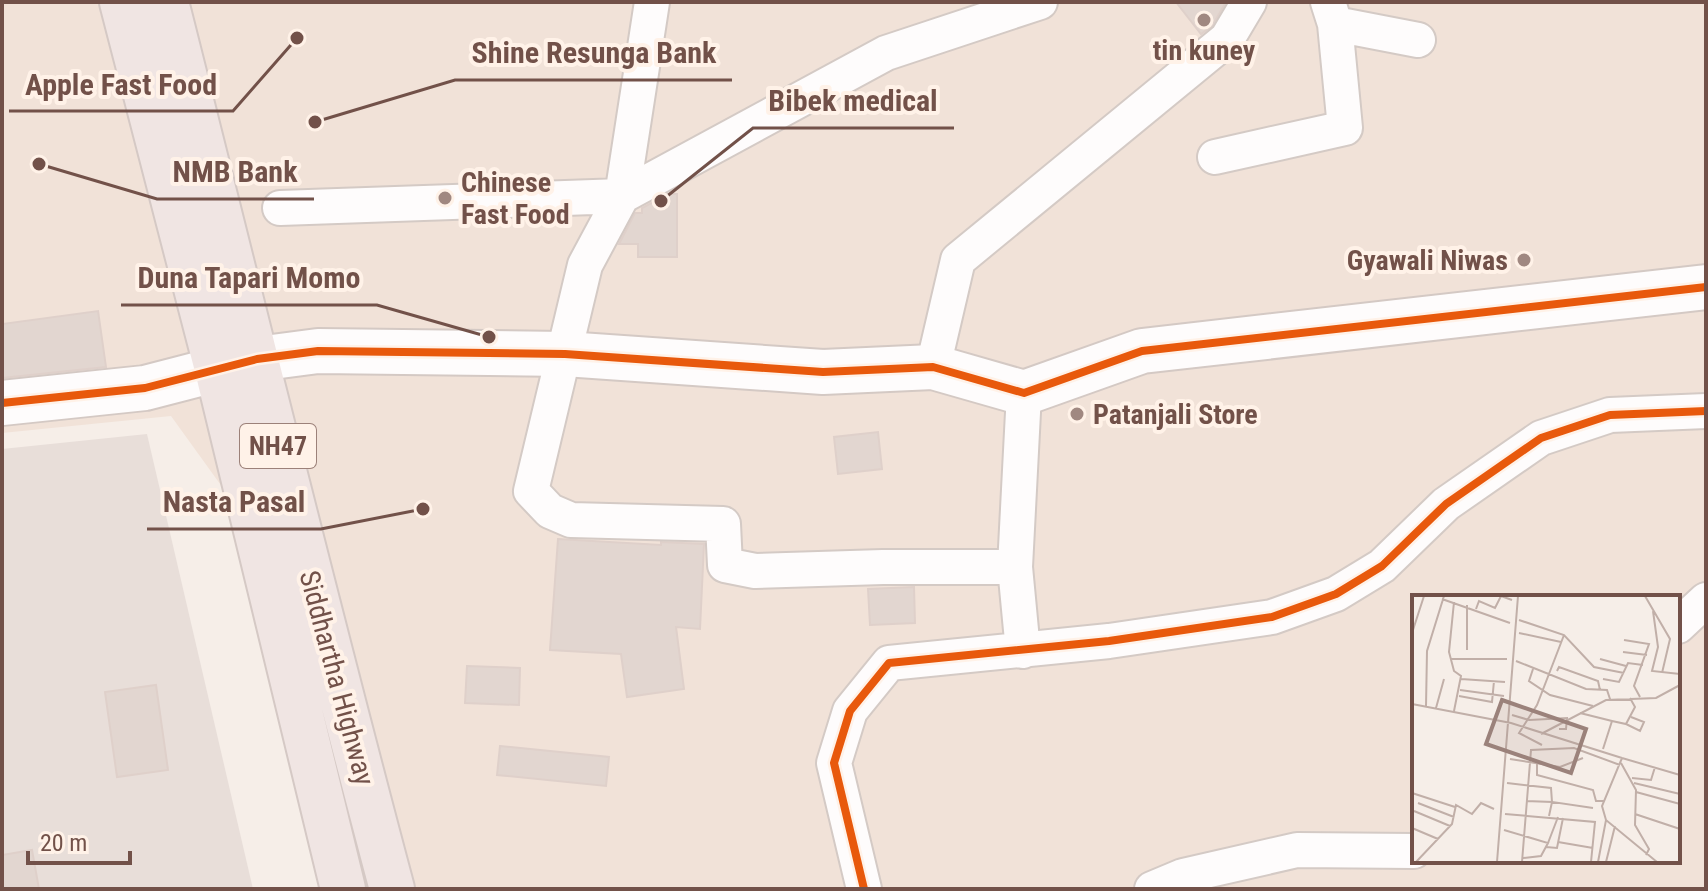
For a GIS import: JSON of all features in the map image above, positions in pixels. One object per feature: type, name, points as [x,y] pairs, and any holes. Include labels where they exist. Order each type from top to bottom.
[{"type":"highway","name":"Siddhartha Highway","points":[[122,2],[321,624],[392,889]]},
{"type":"highway","name":"Siddhartha Highway","points":[[166,2],[343,889]]},
{"type":"street","points":[[652,2],[622,196],[585,265],[531,491],[550,511],[571,520],[723,524],[725,565],[755,571],[1015,567]]},
{"type":"street","points":[[280,208],[622,196],[886,53],[1040,2]]},
{"type":"street","points":[[933,367],[958,260],[1227,39],[1249,2]]},
{"type":"street","points":[[1215,157],[1345,128],[1331,13],[1418,40]]},
{"type":"street","points":[[2,403],[145,388],[237,364],[318,351],[565,354],[823,372],[933,367],[1024,393],[1142,351],[1706,287]]},
{"type":"street","points":[[1023,651],[1015,567],[1024,393]]},
{"type":"street","points":[[864,889],[834,763],[850,711],[889,663],[1023,651],[1272,617],[1336,594],[1382,566],[1446,504],[1541,438],[1610,415],[1706,411]]},
{"type":"street","points":[[1680,624],[1706,600]]},
{"type":"street","points":[[1152,889],[1183,876],[1297,850],[1412,851]]},
{"type":"shaded area","points":[[2,2],[1706,2],[1706,889],[392,889],[321,624],[171,416],[2,433]]},
{"type":"shaded area","points":[[147,434],[253,889],[2,889],[2,449]]},
{"type":"building","name":"tin kuney","points":[[1176,2],[1226,2],[1212,26],[1201,34]]},
{"type":"building","points":[[668,194],[677,194],[677,257],[638,257],[638,244],[619,244],[635,213],[642,213],[642,208]]},
{"type":"building","points":[[98,311],[106,367],[2,378],[2,324]]},
{"type":"building","points":[[878,432],[882,469],[838,474],[834,437]]},
{"type":"building","points":[[558,539],[661,545],[661,542],[704,544],[700,629],[676,627],[684,689],[627,697],[621,654],[550,650]]},
{"type":"building","points":[[914,587],[915,623],[870,625],[868,589]]},
{"type":"building","points":[[467,666],[520,668],[519,705],[465,703]]},
{"type":"building","points":[[156,685],[168,770],[117,777],[105,692]]},
{"type":"building","points":[[500,746],[609,757],[606,786],[497,775]]},
{"type":"building","points":[[32,850],[39,889],[2,889],[2,855]]},
{"type":"cycle path","points":[[2,403],[145,388],[257,359],[318,351],[565,354],[823,372],[933,367],[1024,393],[1142,351],[1706,287]]},
{"type":"cycle path","points":[[864,889],[834,763],[850,711],[889,663],[1109,641],[1272,617],[1336,594],[1382,566],[1446,504],[1541,438],[1610,415],[1706,411]]},
{"type":"place","name":"tin kuney","points":[[1204,20]]},
{"type":"place","name":"Apple Fast Food","points":[[297,38]]},
{"type":"place","name":"Shine Resunga Bank","points":[[315,122]]},
{"type":"place","name":"NMB Bank","points":[[39,164]]},
{"type":"place","name":"Chinese Fast Food","points":[[445,198]]},
{"type":"place","name":"Bibek medical","points":[[661,201]]},
{"type":"place","name":"Gyawali Niwas","points":[[1524,260]]},
{"type":"place","name":"Duna Tapari Momo","points":[[489,337]]},
{"type":"place","name":"Patanjali Store","points":[[1077,414]]},
{"type":"place","name":"Nasta Pasal","points":[[423,509]]}]
